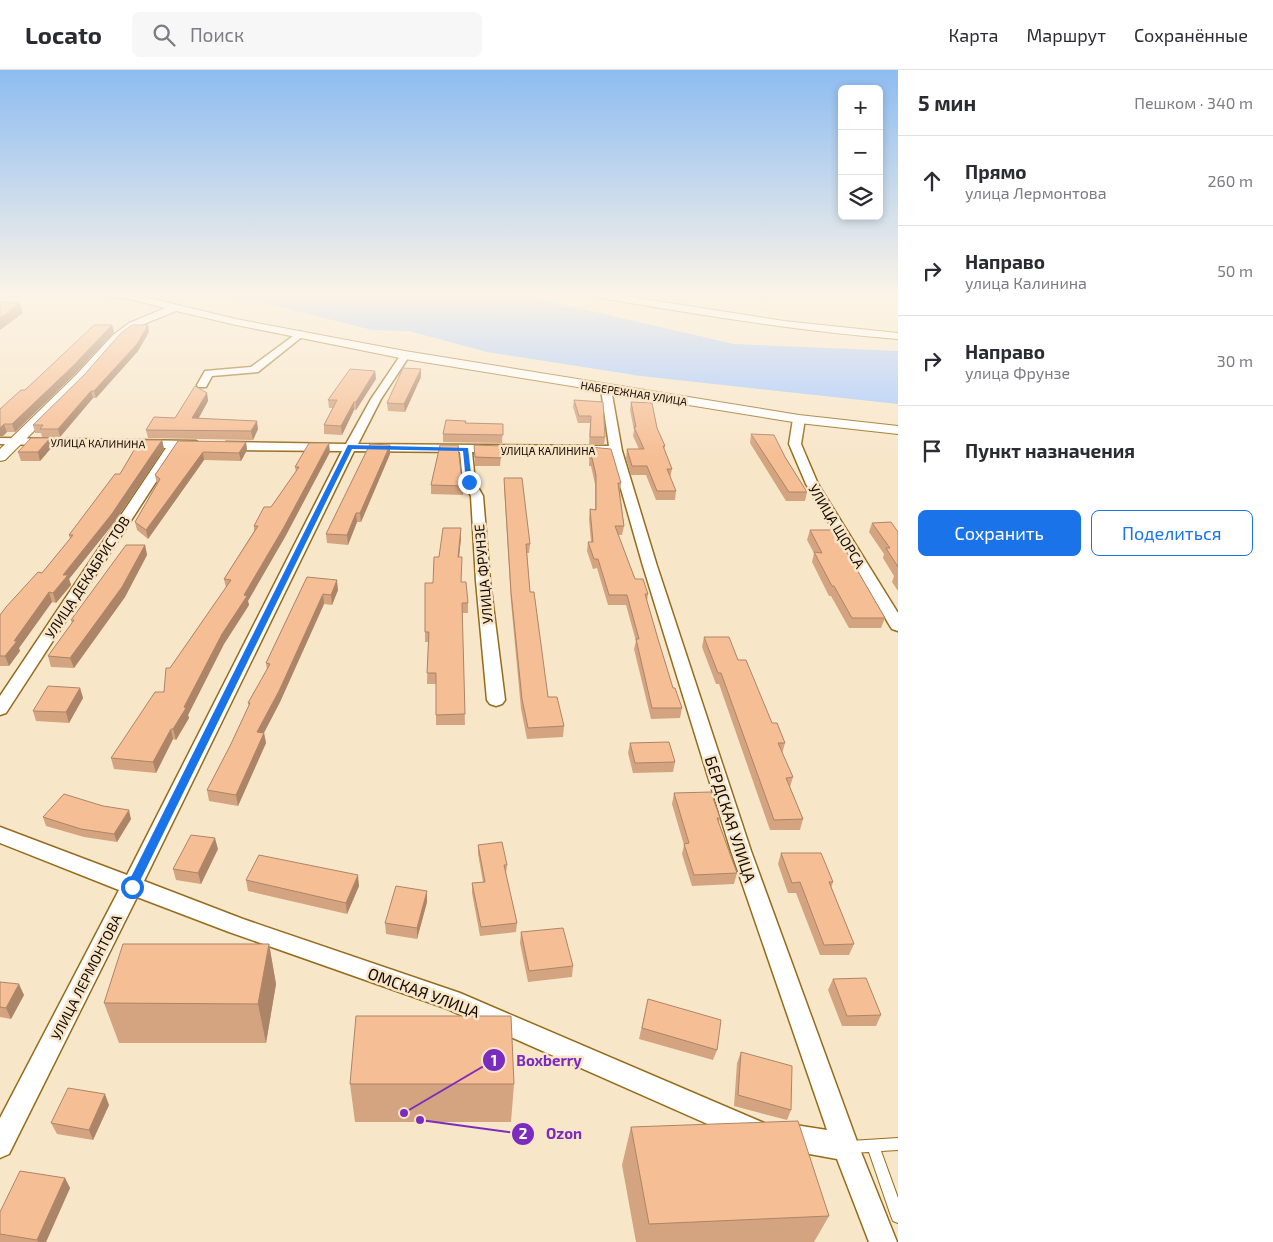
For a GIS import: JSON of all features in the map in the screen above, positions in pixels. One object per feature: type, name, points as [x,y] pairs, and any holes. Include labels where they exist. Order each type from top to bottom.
[{"type":"street","points":[[0,456],[80,378],[106,349]]},
{"type":"street","points":[[202,385],[209,373],[254,370],[281,349]]},
{"type":"street","name":"НАБЕРЕЖНАЯ УЛИЦА","points":[[373,349],[606,389],[799,419],[898,430]]},
{"type":"street","name":"УЛИЦА ЛЕРМОНТОВА","points":[[0,1145],[132,887],[350,447],[376,399],[405,355]]},
{"type":"street","name":"БЕРДСКАЯ УЛИЦА","points":[[606,389],[616,450],[650,566],[741,851],[846,1147],[882,1242]]},
{"type":"street","name":"УЛИЦА ЩОРСА","points":[[799,419],[795,444],[812,484],[898,626]]},
{"type":"street","name":"УЛИЦА КАЛИНИНА","points":[[0,441],[466,450],[616,450]]},
{"type":"street","name":"УЛИЦА ДЕКАБРИСТОВ","points":[[0,709],[174,445]]},
{"type":"street","name":"УЛИЦА ФРУНЗЕ","points":[[466,450],[469,482],[477,496],[483,581],[496,700]]},
{"type":"street","name":"ОМСКАЯ УЛИЦА","points":[[0,835],[237,926],[452,1000],[754,1132],[846,1147]]},
{"type":"lane","points":[[846,1147],[898,1144]]},
{"type":"lane","points":[[872,1145],[898,1216]]},
{"type":"water","points":[[475,349],[844,349],[898,351],[898,404],[641,376]]},
{"type":"building","points":[[69,349],[89,349],[12,424],[4,424],[0,428],[0,409],[21,390],[25,390]]},
{"type":"building","points":[[107,349],[133,349],[94,391],[91,391],[58,429],[40,429],[43,425],[33,425],[84,375]]},
{"type":"building","points":[[403,368],[421,369],[404,404],[387,403]]},
{"type":"building","points":[[350,369],[375,371],[356,402],[354,402],[341,426],[324,425],[337,400],[328,400]]},
{"type":"building","points":[[195,386],[207,393],[192,418],[257,421],[251,431],[146,430],[154,417],[175,418]]},
{"type":"building","points":[[574,400],[603,402],[605,437],[590,437],[591,416],[579,416]]},
{"type":"building","points":[[631,402],[652,403],[657,428],[672,469],[667,469],[676,491],[657,491],[647,466],[632,466],[627,449],[644,449],[634,427],[636,427]]},
{"type":"building","points":[[446,420],[466,421],[465,423],[503,424],[503,435],[443,434]]},
{"type":"building","points":[[751,434],[774,435],[785,457],[807,492],[789,492]]},
{"type":"building","points":[[31,438],[50,438],[38,452],[18,452]]},
{"type":"building","points":[[140,440],[162,440],[111,515],[63,575],[68,575],[53,593],[49,592],[5,656],[0,656],[0,615],[38,572],[42,573],[73,535],[69,535],[115,474],[120,474]]},
{"type":"building","points":[[178,441],[246,442],[239,453],[203,452],[146,530],[135,522],[160,479],[155,475]]},
{"type":"building","points":[[309,443],[329,443],[284,527],[244,595],[247,596],[222,634],[184,707],[186,708],[173,729],[171,729],[153,762],[111,758],[155,692],[164,692],[166,668],[170,668],[231,580],[224,579],[258,526],[254,526],[264,507],[271,507],[299,467],[295,467]]},
{"type":"building","points":[[370,444],[390,445],[360,513],[356,513],[347,535],[326,534]]},
{"type":"building","points":[[440,445],[458,445],[461,473],[464,478],[463,486],[431,485]]},
{"type":"building","points":[[474,445],[502,446],[501,458],[475,457]]},
{"type":"building","points":[[590,447],[611,449],[621,483],[618,483],[624,526],[615,526],[635,579],[643,579],[648,594],[645,594],[658,639],[673,688],[675,688],[682,708],[652,708],[636,639],[639,639],[627,595],[609,595],[598,559],[594,559],[588,542],[593,542],[590,509],[596,510],[596,475],[592,458],[589,458]]},
{"type":"building","points":[[504,478],[522,478],[530,544],[526,544],[530,592],[534,592],[548,697],[557,697],[564,726],[528,728],[522,699],[511,592]]},
{"type":"building","points":[[891,522],[898,532],[898,567],[886,548],[890,548],[872,523]]},
{"type":"building","points":[[443,528],[461,528],[458,557],[462,557],[461,582],[466,582],[468,603],[462,603],[465,714],[436,715],[436,673],[427,673],[429,632],[425,632],[425,583],[433,583],[434,557],[439,557]]},
{"type":"building","points":[[810,530],[834,530],[885,618],[852,618],[814,552],[822,553]]},
{"type":"building","points":[[126,545],[145,545],[122,587],[70,658],[48,656],[74,620],[71,620]]},
{"type":"building","points":[[307,577],[337,580],[331,595],[323,594],[279,691],[257,732],[264,733],[236,795],[207,790],[230,746],[250,703],[248,703],[270,664],[266,663]]},
{"type":"building","points":[[704,637],[729,637],[738,660],[746,660],[772,723],[777,723],[785,743],[778,743],[793,777],[786,778],[803,819],[774,820],[721,673],[718,673]]},
{"type":"building","points":[[48,686],[80,688],[66,712],[33,711]]},
{"type":"building","points":[[669,742],[675,762],[635,763],[630,743]]},
{"type":"building","points":[[711,792],[720,818],[717,818],[737,873],[694,875],[684,844],[689,843],[674,793]]},
{"type":"building","points":[[64,794],[103,806],[129,810],[114,834],[81,829],[43,817]]},
{"type":"building","points":[[191,835],[215,838],[198,873],[173,869]]},
{"type":"building","points":[[502,842],[507,865],[504,865],[517,923],[481,927],[472,883],[485,882],[478,845]]},
{"type":"building","points":[[781,853],[821,853],[833,882],[829,882],[854,944],[824,945],[800,882],[792,883]]},
{"type":"building","points":[[259,855],[358,875],[346,903],[246,880]]},
{"type":"building","points":[[396,886],[427,891],[417,928],[385,923]]},
{"type":"building","points":[[563,928],[573,966],[529,971],[521,932]]},
{"type":"building","points":[[123,944],[269,944],[258,1004],[104,1003]]},
{"type":"building","points":[[866,978],[881,1015],[847,1016],[833,979]]},
{"type":"building","points":[[0,982],[19,984],[6,1008],[0,1007]]},
{"type":"building","points":[[648,999],[721,1020],[717,1050],[642,1028]]},
{"type":"building","points":[[356,1016],[511,1016],[514,1084],[350,1084]]},
{"type":"building","points":[[741,1052],[792,1066],[791,1110],[738,1095]]},
{"type":"building","points":[[68,1088],[105,1094],[89,1130],[51,1123]]},
{"type":"building","points":[[798,1121],[829,1216],[649,1224],[631,1127]]},
{"type":"building","points":[[20,1171],[65,1178],[37,1240],[0,1234],[0,1212]]},
{"type":"place","name":"Boxberry","points":[[404,1113]]},
{"type":"place","name":"Ozon","points":[[420,1120]]},
{"type":"route","points":[[132,887],[350,447],[466,450],[469,482]]}]
